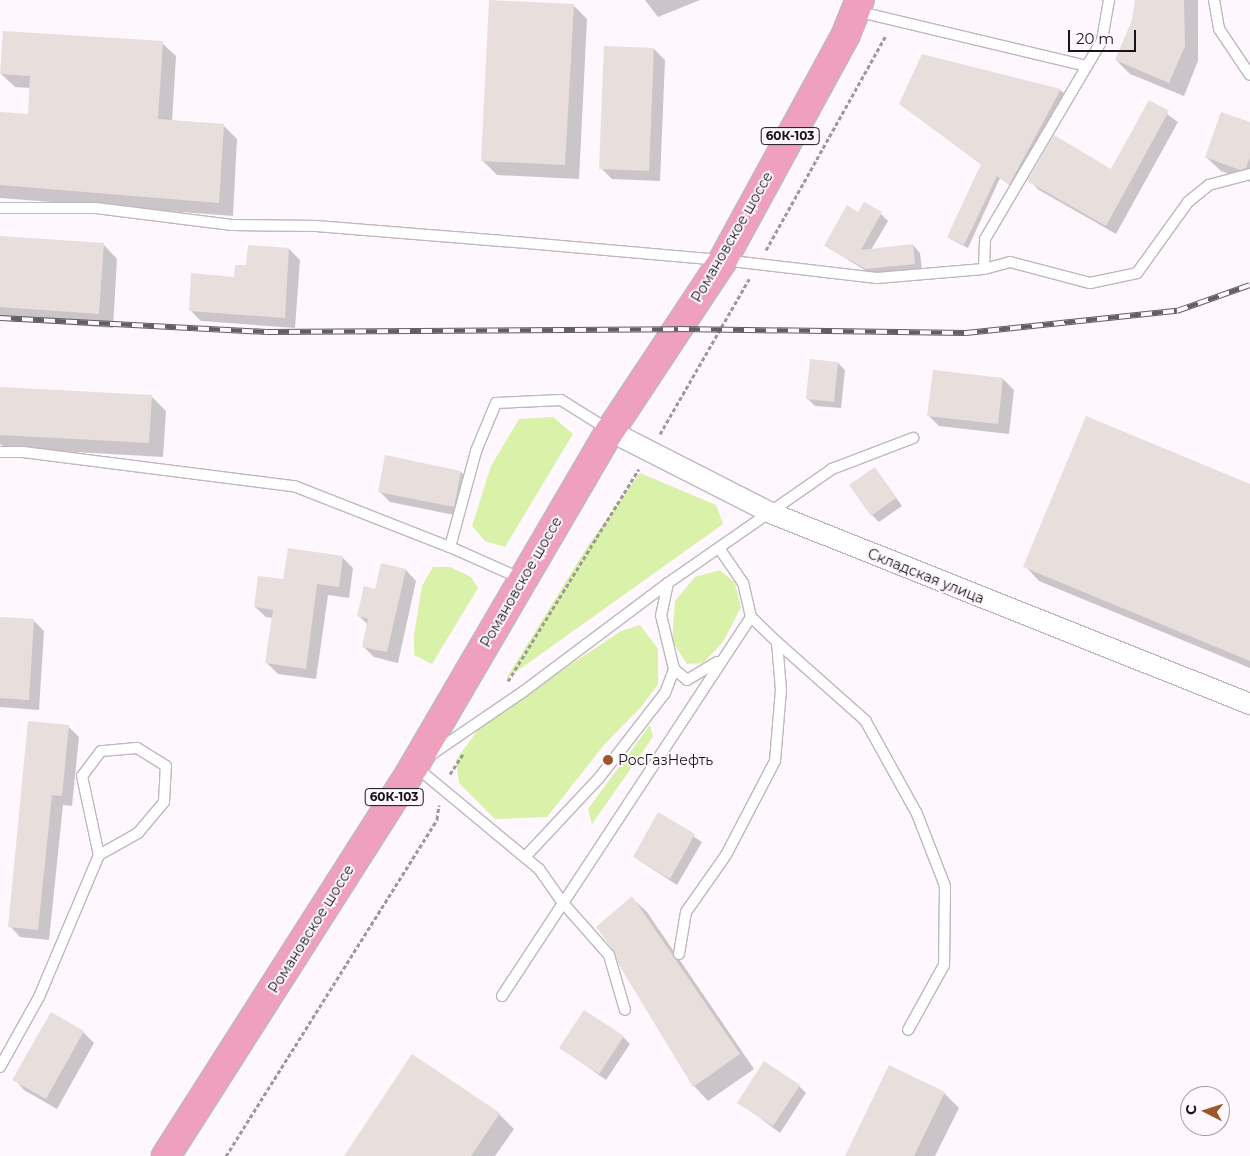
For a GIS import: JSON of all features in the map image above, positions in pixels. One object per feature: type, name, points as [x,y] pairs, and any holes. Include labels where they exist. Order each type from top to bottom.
[{"type":"main road","name":"Романовское шоссе","points":[[166,1156],[414,766],[610,431],[722,260],[846,34],[858,5]]},
{"type":"street","name":"Складская улица","points":[[610,431],[771,513],[1250,704]]},
{"type":"lane","points":[[984,269],[985,238],[1102,40],[1109,0]]},
{"type":"lane","points":[[1214,0],[1219,30],[1250,75]]},
{"type":"lane","points":[[858,5],[894,20],[1087,66]]},
{"type":"lane","points":[[0,208],[96,208],[232,225],[316,226],[722,260],[877,278],[984,269],[1010,262],[1090,283],[1137,273],[1188,202],[1210,186],[1250,174]]},
{"type":"lane","points":[[450,547],[476,451],[496,403],[560,400],[610,431]]},
{"type":"lane","points":[[625,1010],[609,955],[562,903],[539,869],[414,766],[524,691],[668,583],[832,469],[913,438]]},
{"type":"lane","points":[[0,452],[52,455],[294,486],[450,547],[522,579]]},
{"type":"lane","points":[[719,548],[743,583],[751,617],[865,720],[917,814],[945,886],[944,965],[908,1030]]},
{"type":"lane","points":[[526,857],[599,778],[665,693],[674,669],[661,615],[668,583]]},
{"type":"lane","points":[[502,996],[720,660],[751,617]]},
{"type":"lane","points":[[679,954],[686,912],[726,855],[775,761],[781,690],[777,642]]},
{"type":"lane","points":[[674,669],[687,680],[720,660]]},
{"type":"lane","points":[[0,1067],[40,997],[99,855],[82,776],[101,751],[137,748],[166,766],[164,802],[138,833],[99,855]]},
{"type":"path","points":[[507,684],[650,451],[758,264],[894,20]]},
{"type":"path","points":[[226,1156],[437,819],[442,788],[466,748]]},
{"type":"green space","points":[[553,417],[573,434],[505,547],[485,541],[472,526],[491,466],[519,419]]},
{"type":"green space","points":[[640,473],[716,505],[723,524],[506,679],[589,544]]},
{"type":"green space","points":[[433,567],[450,567],[471,577],[478,588],[432,664],[414,655],[414,635],[422,586]]},
{"type":"green space","points":[[720,570],[735,583],[741,607],[723,642],[703,663],[687,664],[672,641],[675,601],[695,577]]},
{"type":"green space","points":[[640,625],[658,649],[658,684],[641,707],[604,745],[547,817],[495,819],[459,783],[456,760],[483,723],[621,631]]},
{"type":"green space","points":[[650,725],[653,737],[592,824],[588,809]]},
{"type":"building","points":[[489,0],[574,4],[565,165],[481,161]]},
{"type":"building","points":[[1135,0],[1184,0],[1185,46],[1169,83],[1115,60],[1132,20]]},
{"type":"building","points":[[3,31],[163,41],[158,119],[224,124],[219,203],[0,185],[0,112],[28,114],[30,76],[0,74]]},
{"type":"building","points":[[604,46],[654,48],[649,171],[599,169]]},
{"type":"building","points":[[922,54],[1061,89],[1009,185],[997,176],[964,245],[947,237],[981,164],[899,104]]},
{"type":"building","points":[[1149,100],[1169,111],[1106,226],[1027,181],[1054,135],[1111,169]]},
{"type":"building","points":[[1221,112],[1250,122],[1250,157],[1246,168],[1240,170],[1205,157]]},
{"type":"building","points":[[864,202],[882,212],[861,250],[913,244],[915,264],[866,269],[824,246],[847,205],[858,212]]},
{"type":"building","points":[[0,236],[104,243],[99,314],[0,307]]},
{"type":"building","points":[[248,245],[289,248],[285,318],[189,311],[191,273],[234,277],[235,265],[246,265]]},
{"type":"building","points":[[810,359],[838,362],[834,402],[806,399]]},
{"type":"building","points":[[933,370],[1003,378],[998,424],[927,416]]},
{"type":"building","points":[[0,387],[152,395],[149,443],[0,435]]},
{"type":"building","points":[[1086,416],[1250,484],[1250,661],[1023,567]]},
{"type":"building","points":[[385,455],[461,471],[454,507],[378,492]]},
{"type":"building","points":[[875,467],[896,498],[871,516],[849,485]]},
{"type":"building","points":[[288,548],[343,556],[339,587],[317,584],[306,669],[265,663],[273,610],[254,607],[258,576],[283,579]]},
{"type":"building","points":[[381,563],[406,569],[387,652],[362,647],[368,619],[357,616],[364,586],[375,589]]},
{"type":"building","points":[[0,617],[34,619],[29,700],[0,698]]},
{"type":"building","points":[[28,721],[69,725],[62,796],[52,795],[38,930],[8,927]]},
{"type":"building","points":[[658,812],[695,834],[670,879],[633,857]]},
{"type":"building","points":[[632,896],[740,1054],[693,1087],[619,965],[614,951],[596,927]]},
{"type":"building","points":[[584,1010],[624,1036],[599,1074],[559,1048]]},
{"type":"building","points":[[51,1012],[84,1031],[46,1099],[12,1080]]},
{"type":"building","points":[[412,1054],[500,1113],[471,1156],[344,1156]]},
{"type":"building","points":[[764,1061],[800,1085],[773,1126],[737,1103]]},
{"type":"building","points":[[889,1065],[945,1092],[914,1156],[845,1156]]},
{"type":"railway","points":[[0,318],[267,332],[678,329],[966,333],[1177,311],[1250,285]]},
{"type":"place","name":"РосГазНефть","points":[[608,760]]}]
